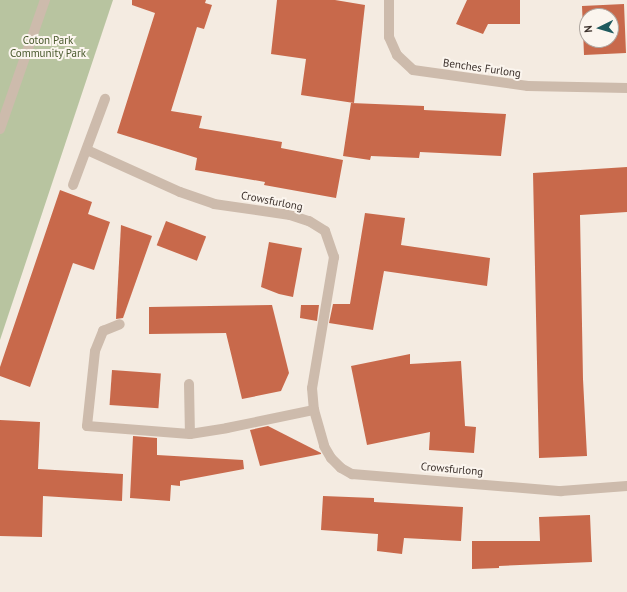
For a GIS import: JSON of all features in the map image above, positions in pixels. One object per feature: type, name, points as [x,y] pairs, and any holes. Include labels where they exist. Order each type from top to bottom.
[{"type":"street","points":[[0,129],[45,0]]},
{"type":"street","name":"Benches Furlong","points":[[389,0],[389,37],[397,55],[413,70],[528,86],[627,88]]},
{"type":"street","points":[[73,185],[88,150],[105,99]]},
{"type":"street","name":"Crowsfurlong","points":[[88,150],[180,192],[214,204],[290,215],[309,221],[325,231],[334,257],[312,388],[314,410],[324,446],[331,458],[341,468],[352,474],[561,491],[627,486]]},
{"type":"street","points":[[120,324],[103,331],[95,352],[87,426],[190,434],[314,410]]},
{"type":"street","points":[[189,384],[190,434]]},
{"type":"green space","name":"Coton Park Community Park","points":[[0,0],[113,0],[0,340]]},
{"type":"building","points":[[132,0],[206,0],[205,3],[212,5],[204,29],[197,27],[171,111],[202,116],[199,128],[282,142],[281,148],[343,160],[336,198],[264,185],[265,182],[195,170],[197,158],[117,133],[155,13],[132,5]]},
{"type":"building","points":[[277,0],[335,0],[365,5],[354,103],[301,95],[306,59],[271,54]]},
{"type":"building","points":[[467,0],[520,0],[520,24],[488,24],[483,34],[456,24]]},
{"type":"building","points":[[624,4],[626,53],[584,55],[584,48],[619,48],[619,8],[582,8],[582,6]]},
{"type":"building","points":[[351,103],[424,106],[424,110],[506,114],[501,156],[420,152],[419,158],[371,156],[370,160],[343,156]]},
{"type":"building","points":[[627,167],[627,212],[580,215],[583,379],[587,456],[539,458],[533,173]]},
{"type":"building","points":[[60,190],[92,202],[88,214],[110,222],[94,270],[73,263],[30,387],[0,376],[0,367]]},
{"type":"building","points":[[365,213],[405,218],[401,245],[490,258],[487,286],[384,271],[373,330],[329,323],[333,304],[350,304]]},
{"type":"building","points":[[166,221],[206,236],[197,261],[157,245]]},
{"type":"building","points":[[121,225],[152,236],[123,318],[116,319]]},
{"type":"building","points":[[269,242],[302,248],[293,297],[279,294],[261,287]]},
{"type":"building","points":[[272,305],[289,373],[281,391],[242,399],[226,333],[149,334],[149,307]]},
{"type":"building","points":[[301,305],[319,305],[317,321],[300,318]]},
{"type":"building","points":[[410,354],[410,364],[461,361],[465,426],[476,427],[474,453],[429,450],[430,432],[367,445],[351,366]]},
{"type":"building","points":[[112,370],[161,373],[158,408],[110,405]]},
{"type":"building","points":[[0,420],[40,422],[38,469],[123,474],[122,501],[43,496],[42,537],[0,536]]},
{"type":"building","points":[[268,426],[321,454],[260,466],[250,430]]},
{"type":"building","points":[[133,436],[157,438],[157,455],[243,460],[244,469],[180,481],[180,486],[171,485],[170,501],[130,498]]},
{"type":"building","points":[[323,496],[374,498],[374,502],[463,507],[461,541],[404,538],[402,554],[377,551],[378,534],[321,530]]},
{"type":"building","points":[[590,515],[592,562],[499,566],[499,568],[472,569],[472,541],[540,541],[539,517]]}]
